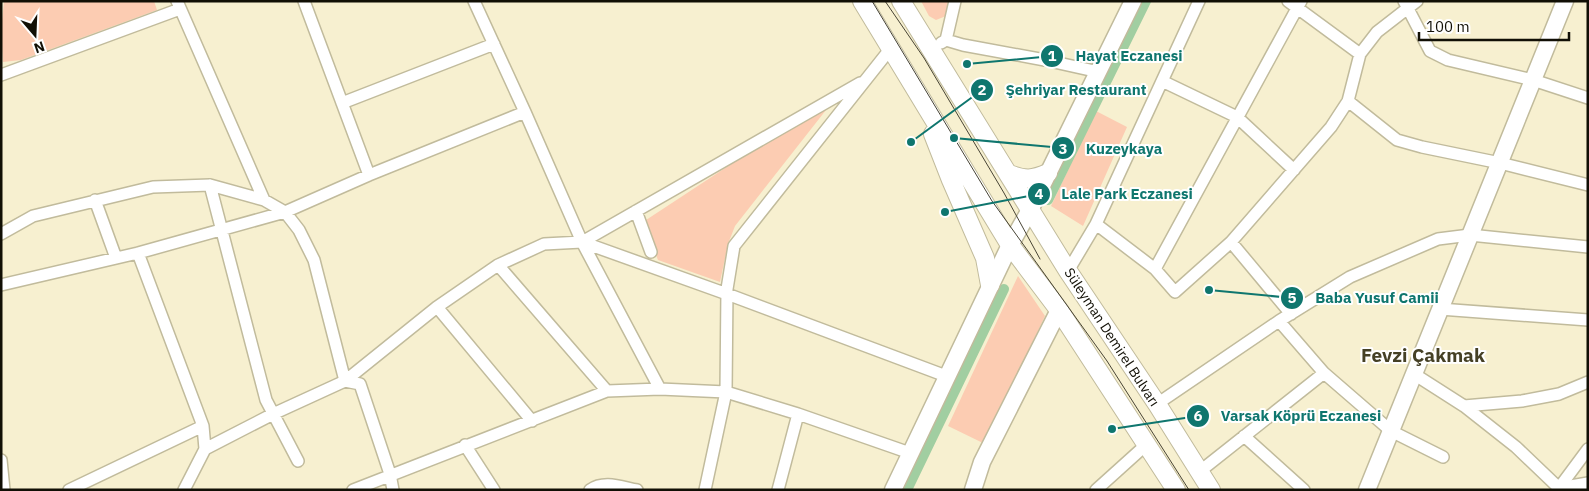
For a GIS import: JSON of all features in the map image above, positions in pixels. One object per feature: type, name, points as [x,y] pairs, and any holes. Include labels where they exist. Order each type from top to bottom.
[{"type":"main road","points":[[862,1],[1010,245],[1059,310],[1176,490]]},
{"type":"main road","name":"Süleyman Demirel Bulvarı","points":[[900,1],[1031,208],[1068,271],[1157,404],[1210,490]]},
{"type":"main road","points":[[917,91],[951,180],[985,258],[990,285]]},
{"type":"main road","points":[[1009,174],[1021,178],[1035,179],[1048,173]]},
{"type":"street","points":[[304,1],[369,175]]},
{"type":"street","points":[[474,1],[582,242],[660,389]]},
{"type":"street","points":[[930,50],[946,40],[955,1]]},
{"type":"street","points":[[892,490],[990,285],[1031,208],[1133,1]]},
{"type":"street","points":[[1068,271],[1096,224],[1199,1]]},
{"type":"street","points":[[1371,488],[1391,431],[1565,1]]},
{"type":"street","points":[[1096,224],[1155,268],[1175,292],[1231,242],[1331,127],[1348,101],[1360,54],[1377,32],[1410,3],[1430,51],[1448,60],[1533,80],[1588,98]]},
{"type":"street","points":[[1155,268],[1237,117],[1295,4],[1360,54]]},
{"type":"street","points":[[1,75],[179,5],[264,200]]},
{"type":"street","points":[[946,40],[1099,72]]},
{"type":"street","points":[[342,102],[494,44]]},
{"type":"street","points":[[706,490],[726,392],[727,294],[734,246],[891,48]]},
{"type":"street","points":[[582,242],[866,80]]},
{"type":"street","points":[[1162,81],[1237,117],[1294,170]]},
{"type":"street","points":[[1348,101],[1397,140],[1422,147],[1500,162],[1588,186]]},
{"type":"street","points":[[1,285],[138,253],[285,212],[369,175],[525,112]]},
{"type":"street","points":[[210,185],[266,400],[298,461]]},
{"type":"street","points":[[1,234],[33,216],[153,187],[210,185],[264,200],[285,212],[299,230],[314,260],[345,382]]},
{"type":"street","points":[[95,200],[116,258]]},
{"type":"street","points":[[636,211],[651,252]]},
{"type":"street","points":[[1157,404],[1280,321],[1350,277],[1438,239],[1470,235],[1588,247]]},
{"type":"street","points":[[184,490],[206,449],[273,414],[345,382],[437,307],[498,265],[544,244],[582,242],[946,376]]},
{"type":"street","points":[[1231,242],[1291,314]]},
{"type":"street","points":[[138,253],[203,426],[206,449]]},
{"type":"street","points":[[498,265],[607,391]]},
{"type":"street","points":[[437,307],[532,420]]},
{"type":"street","points":[[1440,309],[1588,320]]},
{"type":"street","points":[[973,490],[982,462],[1059,310]]},
{"type":"street","points":[[1280,321],[1324,373],[1391,431],[1443,457]]},
{"type":"street","points":[[1200,472],[1324,373]]},
{"type":"street","points":[[1414,374],[1464,406],[1516,447],[1560,489]]},
{"type":"street","points":[[345,382],[360,384],[390,474],[393,490]]},
{"type":"street","points":[[1464,406],[1522,401],[1559,394],[1588,382]]},
{"type":"street","points":[[353,490],[607,391],[660,389],[726,392],[798,414],[910,453]]},
{"type":"street","points":[[778,490],[798,414]]},
{"type":"street","points":[[69,490],[203,426]]},
{"type":"street","points":[[1244,436],[1304,490]]},
{"type":"street","points":[[1096,490],[1147,444]]},
{"type":"street","points":[[465,445],[494,490]]},
{"type":"street","points":[[1560,489],[1588,449]]},
{"type":"street","points":[[1,460],[4,490]]},
{"type":"street","points":[[1560,489],[1588,483]]},
{"type":"street","points":[[590,490],[596,486],[606,484],[637,490]]},
{"type":"shaded area","points":[[4,1],[154,1],[157,10],[21,60],[3,62],[1,31]]},
{"type":"shaded area","points":[[921,1],[953,1],[951,14],[936,20],[929,16]]},
{"type":"shaded area","points":[[818,106],[826,110],[735,226],[728,244],[720,282],[658,260],[643,222]]},
{"type":"shaded area","points":[[1096,111],[1127,127],[1083,226],[1051,206]]},
{"type":"shaded area","points":[[1018,276],[1045,316],[985,444],[948,426]]},
{"type":"waterway","points":[[1048,200],[1146,1]]},
{"type":"waterway","points":[[907,490],[1004,289]]},
{"type":"tram line","points":[[872,1],[992,201],[1107,361],[1189,490]]},
{"type":"tram line","points":[[885,1],[924,58],[1004,193],[1040,259]]},
{"type":"place","name":"Hayat Eczanesi","points":[[967,64]]},
{"type":"place","name":"Kuzeykaya","points":[[954,138]]},
{"type":"place","name":"Şehriyar Restaurant","points":[[911,142]]},
{"type":"place","name":"Lale Park Eczanesi","points":[[945,212]]},
{"type":"place","name":"Baba Yusuf Camii","points":[[1209,290]]},
{"type":"place","name":"Varsak Köprü Eczanesi","points":[[1112,429]]},
{"type":"district","name":"Fevzi Çakmak","points":[[1423,355]]}]
